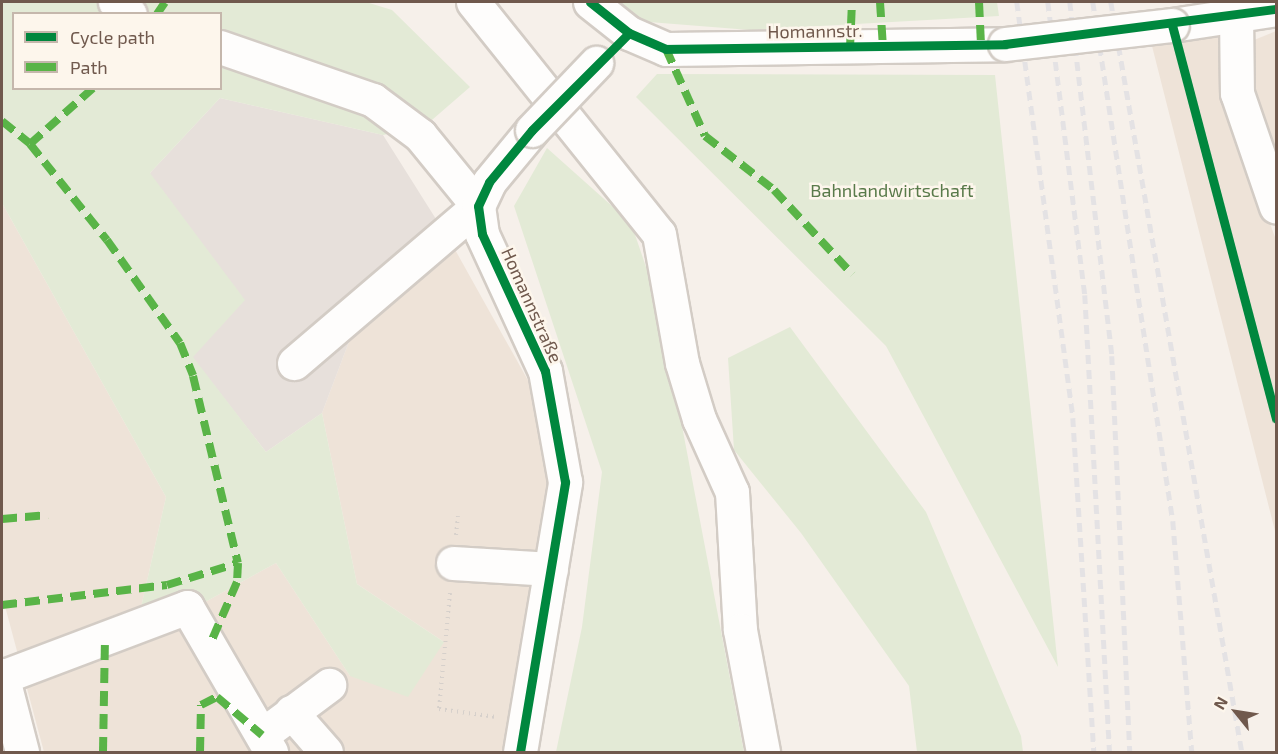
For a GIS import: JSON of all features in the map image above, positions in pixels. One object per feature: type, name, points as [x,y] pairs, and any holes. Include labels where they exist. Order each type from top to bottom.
[{"type":"street","points":[[115,2],[128,12]]},
{"type":"street","points":[[473,2],[659,234],[682,363],[699,418],[732,492],[740,630],[763,753]]},
{"type":"street","name":"Homannstr.","points":[[590,2],[629,33],[666,49],[1005,44],[1172,25],[1276,9]]},
{"type":"street","points":[[1236,14],[1237,93],[1276,207]]},
{"type":"street","points":[[294,363],[478,206],[489,182],[532,130],[596,63],[629,33]]},
{"type":"street","points":[[222,48],[373,100],[420,135],[478,206]]},
{"type":"street","name":"Homannstraße","points":[[478,206],[482,234],[545,372],[565,482],[520,753]]},
{"type":"street","points":[[453,562],[551,569]]},
{"type":"street","points":[[22,753],[2,676],[187,607],[211,642],[267,744],[291,712],[329,686]]},
{"type":"street","points":[[291,712],[326,753]]},
{"type":"path","points":[[458,516],[439,709],[527,721]]},
{"type":"shaded area","points":[[1276,31],[1276,153],[1255,89],[1254,40]]},
{"type":"shaded area","points":[[1221,34],[1223,95],[1276,240],[1276,535],[1152,46]]},
{"type":"shaded area","points":[[220,98],[383,135],[453,246],[350,339],[322,413],[266,452],[192,357],[150,173]]},
{"type":"shaded area","points":[[2,203],[166,497],[137,625],[207,601],[276,563],[350,676],[444,642],[357,584],[322,413],[350,339],[453,246],[530,384],[548,481],[543,550],[506,752],[44,752],[2,595]]},
{"type":"green space","points":[[2,2],[366,2],[392,10],[470,87],[425,126],[383,135],[220,98],[150,173],[245,300],[193,357],[266,452],[322,413],[357,584],[444,642],[408,697],[350,676],[276,563],[207,601],[137,625],[166,497],[2,203]]},
{"type":"green space","points":[[602,2],[997,2],[999,16],[750,30],[649,22],[617,14]]},
{"type":"green space","name":"Bahnlandwirtschaft","points":[[657,74],[995,75],[1058,667],[886,346],[636,97]]},
{"type":"green space","points":[[547,148],[631,223],[659,305],[744,752],[556,752],[582,627],[602,472],[514,206]]},
{"type":"green space","points":[[790,327],[926,512],[1021,736],[1023,752],[917,752],[909,686],[801,533],[734,450],[728,358]]},
{"type":"railway","points":[[1017,2],[1073,418],[1094,752]]},
{"type":"railway","points":[[1048,2],[1085,295],[1110,752]]},
{"type":"railway","points":[[1070,2],[1112,356],[1130,752]]},
{"type":"railway","points":[[1093,2],[1173,521],[1192,752]]},
{"type":"railway","points":[[1111,2],[1242,752]]},
{"type":"marked path","points":[[158,12],[165,2]]},
{"type":"marked path","points":[[850,48],[852,2]]},
{"type":"marked path","points":[[880,2],[883,47]]},
{"type":"marked path","points":[[979,2],[981,44]]},
{"type":"marked path","points":[[666,49],[705,136],[774,190],[852,274]]},
{"type":"marked path","points":[[30,144],[91,90]]},
{"type":"marked path","points":[[2,121],[30,144],[107,240],[180,343],[193,376],[238,563],[237,582],[211,642]]},
{"type":"marked path","points":[[2,519],[48,515]]},
{"type":"marked path","points":[[2,605],[167,585],[238,563]]},
{"type":"marked path","points":[[103,752],[105,638]]},
{"type":"marked path","points":[[200,752],[201,705],[217,697],[262,735]]},
{"type":"cycle path","points":[[590,2],[629,33],[666,49],[1005,44],[1276,9]]},
{"type":"cycle path","points":[[1172,25],[1276,418]]},
{"type":"cycle path","points":[[520,752],[565,482],[545,371],[482,234],[478,206],[489,182],[532,130],[629,33]]}]
